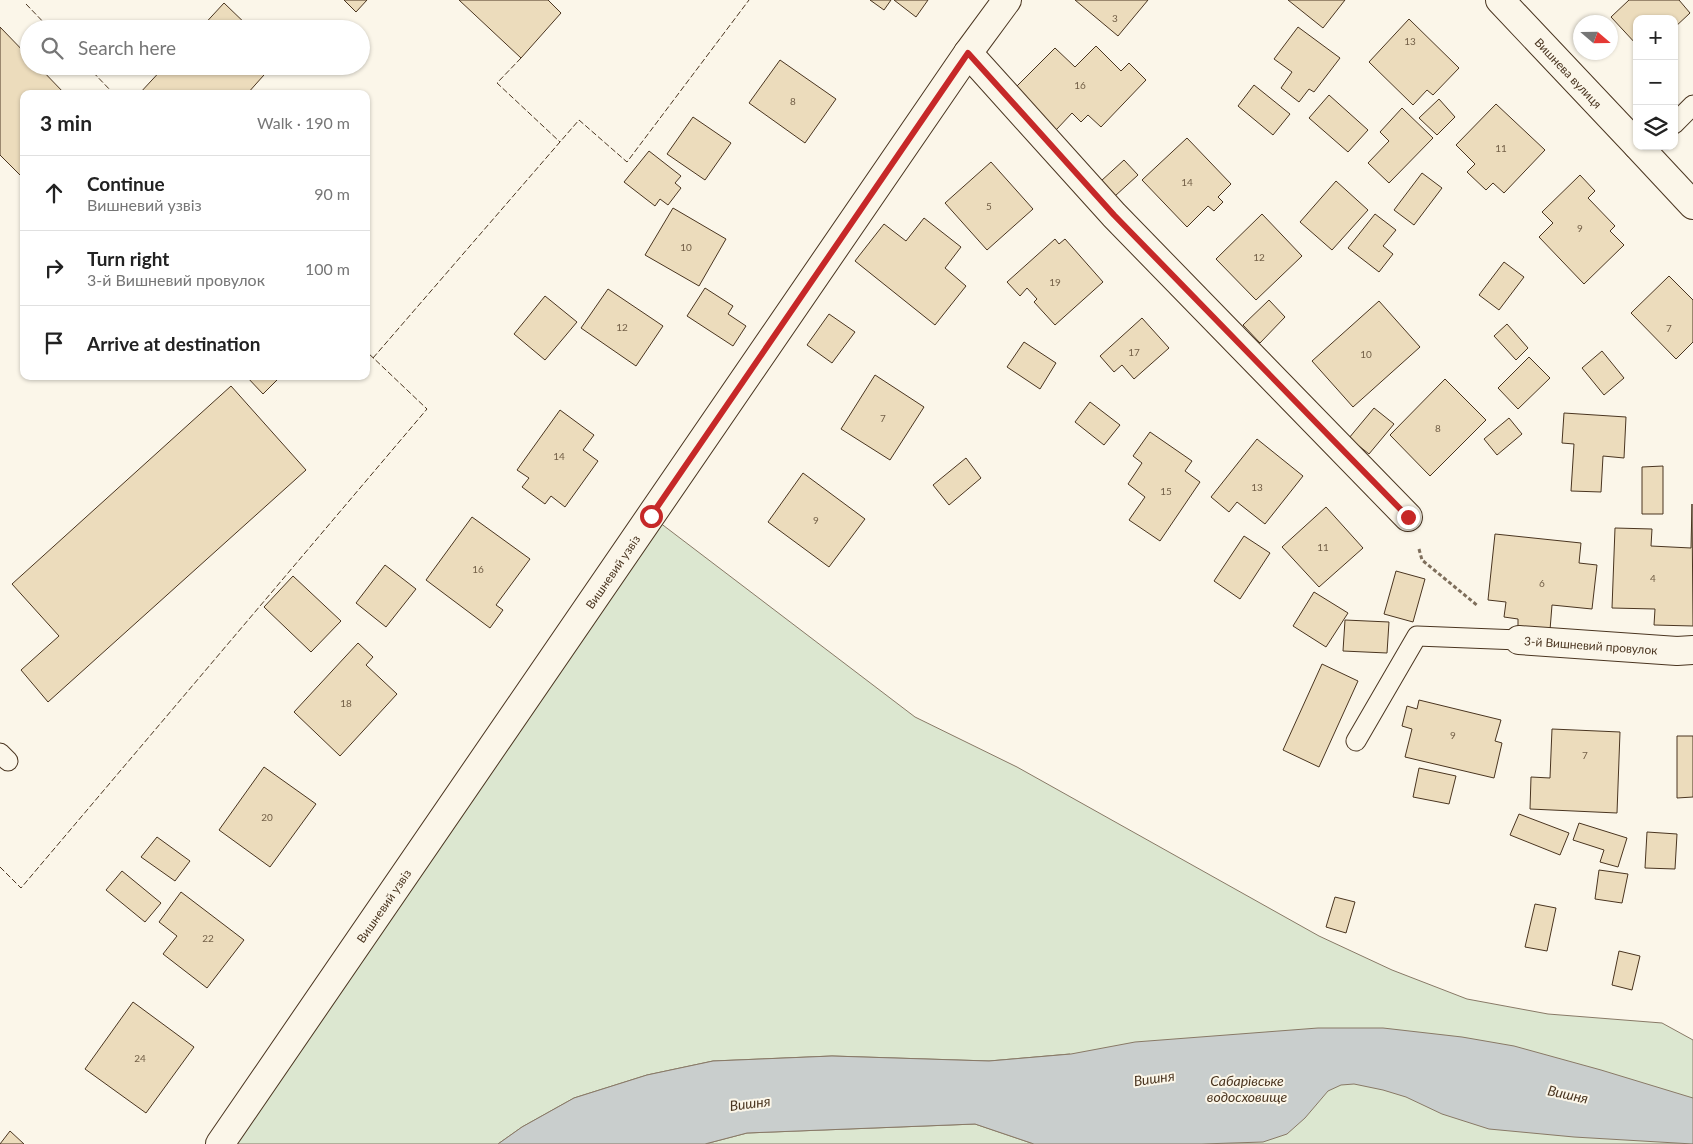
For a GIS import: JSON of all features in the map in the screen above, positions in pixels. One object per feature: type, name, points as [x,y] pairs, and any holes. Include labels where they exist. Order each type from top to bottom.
[{"type":"street","name":"Вишневий узвіз","points":[[220,1144],[968,53],[1007,0]]},
{"type":"street","name":"Вишнева вулиця","points":[[1500,0],[1633,138]]},
{"type":"street","points":[[968,53],[1114,215],[1408,517]]},
{"type":"street","name":"Вишнева вулиця","points":[[1645,150],[1693,205]]},
{"type":"street","name":"3-й Вишневий провулок","points":[[1520,640],[1678,651],[1693,650]]},
{"type":"lane","points":[[1678,120],[1693,105]]},
{"type":"lane","points":[[1356,741],[1417,636],[1520,640]]},
{"type":"path","name":"3-й Вишневий провулок","points":[[1408,517],[1422,560],[1520,640]]},
{"type":"green space","points":[[651,516],[915,717],[1017,767],[1319,936],[1392,970],[1467,999],[1548,1014],[1662,1023],[1693,1040],[1693,1144],[1055,1144],[1070,1054],[989,1061],[832,1056],[713,1061],[647,1075],[574,1098],[522,1127],[498,1144],[220,1144]]},
{"type":"green space","points":[[975,1124],[1034,1144],[705,1144],[747,1133]]},
{"type":"water","name":"Сабарівське водосховище","points":[[1318,1028],[1383,1028],[1462,1037],[1514,1046],[1693,1098],[1693,1144],[1574,1137],[1489,1129],[1442,1114],[1406,1097],[1354,1084],[1341,1085],[1328,1091],[1305,1118],[1287,1134],[1263,1142],[1034,1144],[975,1124],[747,1133],[705,1144],[498,1144],[522,1127],[574,1098],[647,1075],[713,1061],[832,1056],[989,1061],[1071,1054],[1135,1042]]},
{"type":"building","points":[[344,0],[367,0],[356,12]]},
{"type":"building","points":[[459,0],[548,0],[561,13],[521,58]]},
{"type":"building","points":[[870,0],[891,0],[884,10]]},
{"type":"building","points":[[894,0],[928,0],[916,17]]},
{"type":"building","points":[[1075,0],[1148,0],[1118,36]]},
{"type":"building","points":[[1288,0],[1345,0],[1323,28]]},
{"type":"building","points":[[1629,0],[1679,0],[1690,13],[1678,24],[1678,15],[1633,15],[1633,41],[1618,25],[1618,15],[1613,15]]},
{"type":"building","points":[[224,3],[242,20],[208,20]]},
{"type":"building","points":[[1409,19],[1459,68],[1433,95],[1427,90],[1413,105],[1369,62]]},
{"type":"building","points":[[0,27],[20,48],[20,75],[47,75],[61,90],[20,90],[20,175],[0,155]]},
{"type":"building","points":[[1298,27],[1340,58],[1314,92],[1309,89],[1299,102],[1281,88],[1292,72],[1274,59]]},
{"type":"building","points":[[1096,46],[1121,71],[1129,63],[1146,80],[1101,127],[1088,115],[1081,122],[1072,113],[1056,130],[1014,89],[1055,48],[1075,67]]},
{"type":"building","points":[[780,60],[836,99],[805,143],[749,103]]},
{"type":"building","points":[[157,75],[264,75],[251,90],[143,90]]},
{"type":"building","points":[[1254,85],[1290,114],[1273,135],[1238,106]]},
{"type":"building","points":[[1329,95],[1368,130],[1348,152],[1309,118]]},
{"type":"building","points":[[1439,99],[1455,117],[1437,135],[1419,118]]},
{"type":"building","points":[[1496,104],[1545,150],[1504,193],[1493,183],[1486,190],[1467,172],[1475,164],[1456,145]]},
{"type":"building","points":[[1402,108],[1433,138],[1389,183],[1368,163],[1389,141],[1380,132]]},
{"type":"building","points":[[693,117],[731,143],[705,180],[667,154]]},
{"type":"building","points":[[1187,138],[1231,184],[1218,197],[1223,202],[1214,211],[1208,206],[1187,227],[1142,180]]},
{"type":"building","points":[[649,151],[681,176],[675,183],[681,188],[668,205],[660,199],[655,206],[624,182]]},
{"type":"building","points":[[1124,160],[1138,175],[1115,196],[1101,181]]},
{"type":"building","points":[[991,162],[1033,209],[987,250],[945,203]]},
{"type":"building","points":[[1422,173],[1442,188],[1414,225],[1394,210]]},
{"type":"building","points":[[1580,175],[1595,191],[1588,198],[1615,226],[1610,231],[1624,245],[1584,284],[1539,237],[1553,223],[1542,212]]},
{"type":"building","points":[[1336,181],[1368,210],[1332,250],[1300,222]]},
{"type":"building","points":[[673,208],[726,239],[699,286],[645,255]]},
{"type":"building","points":[[1262,214],[1302,256],[1256,300],[1216,259]]},
{"type":"building","points":[[1375,214],[1396,230],[1383,246],[1393,254],[1379,272],[1348,248]]},
{"type":"building","points":[[924,218],[961,247],[945,268],[966,286],[935,325],[855,261],[884,224],[906,241]]},
{"type":"building","points":[[1055,239],[1059,244],[1065,239],[1103,282],[1055,325],[1034,302],[1037,299],[1027,288],[1020,296],[1007,282]]},
{"type":"building","points":[[1504,262],[1524,277],[1499,310],[1479,295]]},
{"type":"building","points":[[1669,276],[1693,300],[1693,342],[1676,359],[1631,313]]},
{"type":"building","points":[[705,288],[733,306],[728,314],[746,326],[733,346],[687,316]]},
{"type":"building","points":[[608,289],[663,326],[636,366],[581,328]]},
{"type":"building","points":[[545,296],[577,322],[545,360],[514,334]]},
{"type":"building","points":[[1269,300],[1285,317],[1260,343],[1243,325]]},
{"type":"building","points":[[1379,301],[1420,347],[1353,407],[1312,361]]},
{"type":"building","points":[[829,314],[855,332],[832,363],[807,345]]},
{"type":"building","points":[[1142,318],[1169,348],[1134,379],[1122,365],[1114,372],[1100,356]]},
{"type":"building","points":[[1507,324],[1528,348],[1516,360],[1494,336]]},
{"type":"building","points":[[1024,342],[1056,363],[1040,389],[1007,367]]},
{"type":"building","points":[[1602,351],[1624,378],[1604,395],[1582,368]]},
{"type":"building","points":[[1529,357],[1550,378],[1518,409],[1498,388]]},
{"type":"building","points":[[875,375],[924,407],[890,460],[841,429]]},
{"type":"building","points":[[1445,379],[1486,420],[1430,476],[1390,435]]},
{"type":"building","points":[[250,380],[277,380],[263,394]]},
{"type":"building","points":[[231,386],[306,470],[48,702],[21,670],[59,636],[12,584]]},
{"type":"building","points":[[1090,402],[1120,425],[1104,445],[1075,422]]},
{"type":"building","points":[[1374,408],[1394,424],[1369,454],[1349,438]]},
{"type":"building","points":[[560,410],[594,435],[583,450],[598,461],[565,507],[551,496],[545,504],[522,487],[529,478],[517,470]]},
{"type":"building","points":[[1564,413],[1626,417],[1624,458],[1603,456],[1601,492],[1571,491],[1574,444],[1562,443]]},
{"type":"building","points":[[1509,418],[1522,434],[1497,455],[1484,439]]},
{"type":"building","points":[[1150,432],[1192,461],[1185,471],[1200,482],[1160,541],[1129,520],[1145,497],[1128,484],[1142,463],[1133,456]]},
{"type":"building","points":[[1257,439],[1303,476],[1265,524],[1237,502],[1229,512],[1211,497]]},
{"type":"building","points":[[966,458],[981,478],[949,505],[933,485]]},
{"type":"building","points":[[1663,466],[1663,514],[1642,514],[1642,467]]},
{"type":"building","points":[[803,473],[865,519],[829,567],[768,522]]},
{"type":"building","points":[[1692,504],[1693,626],[1654,625],[1655,609],[1612,608],[1615,528],[1652,529],[1651,546],[1691,548]]},
{"type":"building","points":[[1326,507],[1363,548],[1319,587],[1282,547]]},
{"type":"building","points":[[472,517],[530,559],[496,605],[503,610],[490,628],[426,580]]},
{"type":"building","points":[[1495,534],[1581,543],[1579,563],[1597,565],[1592,609],[1552,605],[1550,630],[1518,626],[1518,619],[1504,617],[1506,602],[1488,600]]},
{"type":"building","points":[[1244,536],[1270,553],[1240,599],[1214,581]]},
{"type":"building","points":[[385,565],[416,589],[386,627],[356,603]]},
{"type":"building","points":[[1396,571],[1425,579],[1413,622],[1384,614]]},
{"type":"building","points":[[293,576],[341,621],[311,652],[264,607]]},
{"type":"building","points":[[1314,592],[1348,613],[1326,647],[1293,626]]},
{"type":"building","points":[[1345,620],[1389,622],[1387,653],[1343,651]]},
{"type":"building","points":[[358,643],[373,657],[366,665],[397,694],[340,756],[294,712]]},
{"type":"building","points":[[1322,664],[1358,681],[1319,767],[1283,750]]},
{"type":"building","points":[[1419,700],[1501,720],[1495,741],[1502,743],[1494,778],[1405,757],[1412,729],[1402,726],[1407,706],[1417,709]]},
{"type":"building","points":[[1552,729],[1620,732],[1617,813],[1530,809],[1531,777],[1550,778]]},
{"type":"building","points":[[1677,736],[1693,736],[1693,797],[1677,798]]},
{"type":"building","points":[[264,767],[316,804],[270,867],[219,830]]},
{"type":"building","points":[[1419,768],[1456,776],[1449,804],[1413,797]]},
{"type":"building","points":[[1519,814],[1569,833],[1560,855],[1510,835]]},
{"type":"building","points":[[1579,823],[1627,838],[1618,867],[1600,862],[1604,850],[1573,840]]},
{"type":"building","points":[[1647,832],[1677,834],[1675,869],[1645,868]]},
{"type":"building","points":[[157,837],[190,861],[175,881],[141,857]]},
{"type":"building","points":[[1599,870],[1628,874],[1622,903],[1595,899]]},
{"type":"building","points":[[122,871],[161,903],[145,922],[106,890]]},
{"type":"building","points":[[181,892],[244,940],[207,988],[163,954],[177,936],[159,922]]},
{"type":"building","points":[[1335,897],[1355,902],[1346,933],[1326,927]]},
{"type":"building","points":[[1535,904],[1556,908],[1547,951],[1525,947]]},
{"type":"building","points":[[1619,951],[1640,956],[1632,990],[1612,985]]},
{"type":"building","points":[[133,1002],[194,1047],[146,1113],[85,1069]]},
{"type":"building","points":[[10,1131],[24,1144],[0,1144]]},
{"type":"fence","points":[[373,358],[579,120],[627,162],[749,0]]},
{"type":"fence","points":[[26,4],[41,20]]},
{"type":"fence","points":[[521,58],[497,83],[560,142]]},
{"type":"fence","points":[[96,75],[110,90]]},
{"type":"fence","points":[[0,867],[21,888],[427,409],[370,355]]},
{"type":"route","points":[[651,516],[968,53],[1114,215],[1408,517]]},
{"type":"water label","name":"Вишня","points":[[1154,1078]]},
{"type":"water label","name":"Вишня","points":[[1568,1094]]},
{"type":"water label","name":"Вишня","points":[[750,1103]]}]
